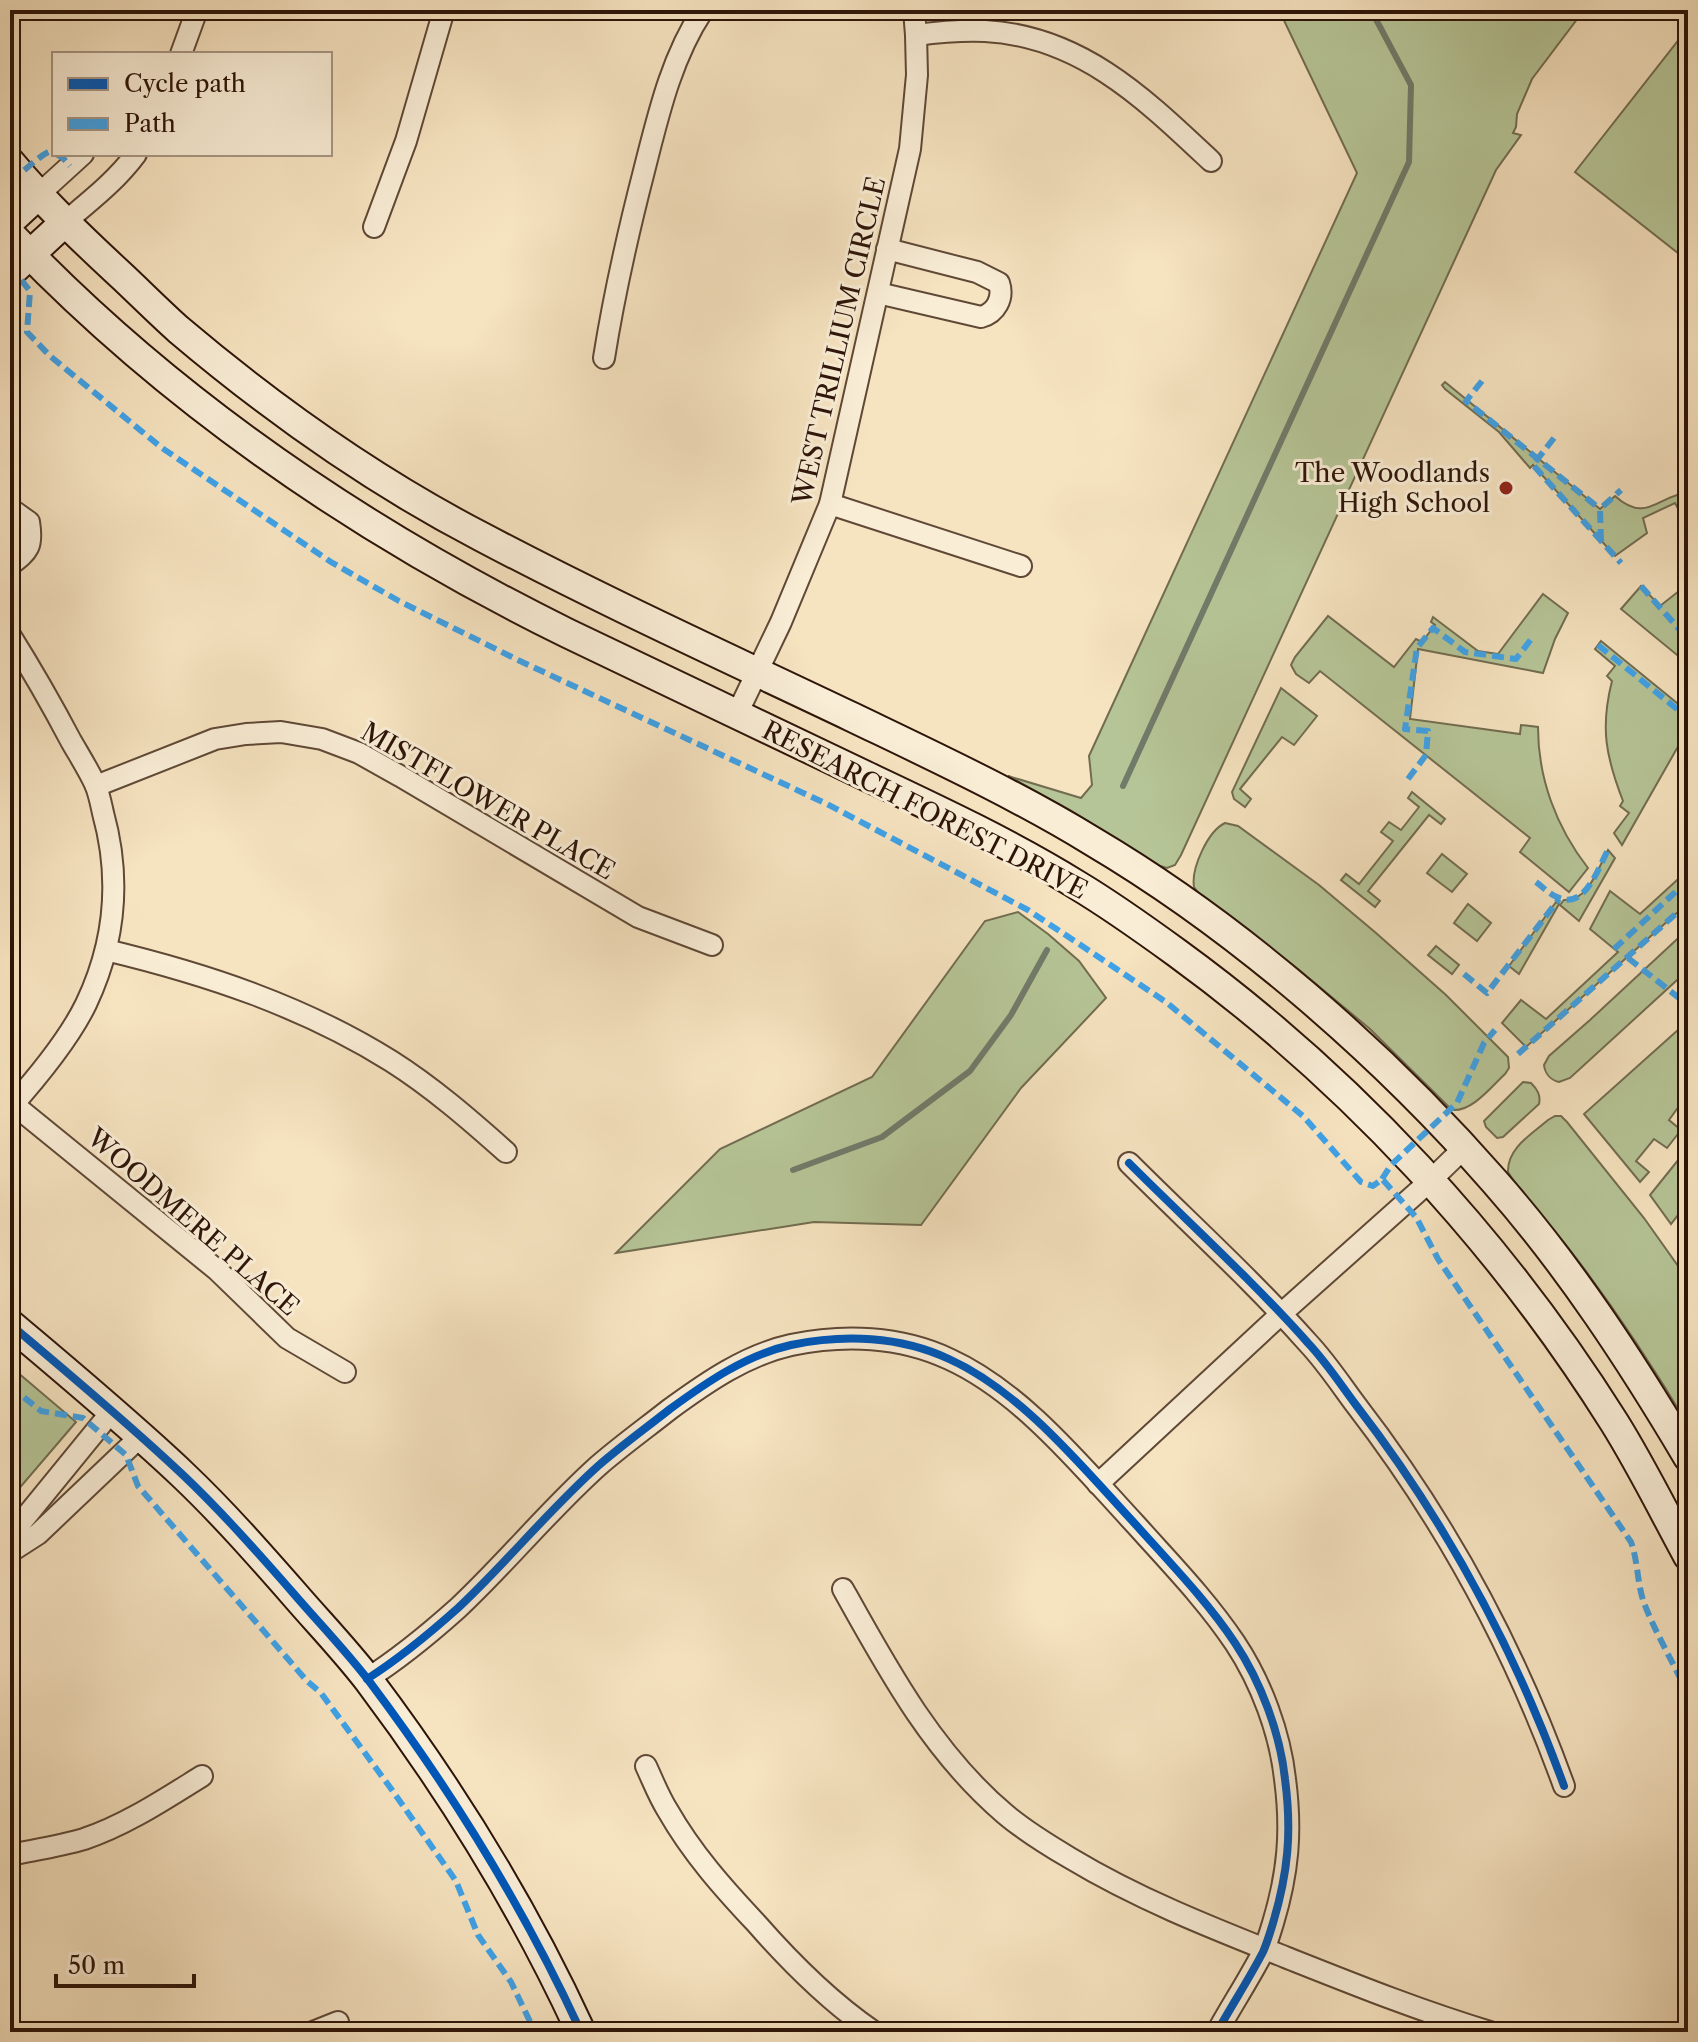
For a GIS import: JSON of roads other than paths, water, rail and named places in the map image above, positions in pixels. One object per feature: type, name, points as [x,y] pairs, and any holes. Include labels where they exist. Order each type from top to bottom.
[{"type":"main road","name":"RESEARCH FOREST DRIVE","points":[[10,162],[64,223],[178,329],[285,412],[373,474],[477,535],[582,588],[960,768],[1141,871],[1237,940],[1388,1070],[1498,1186],[1590,1305],[1655,1400],[1688,1457]]},
{"type":"main road","points":[[10,221],[38,195]]},
{"type":"main road","points":[[16,254],[64,223]]},
{"type":"main road","name":"RESEARCH FOREST DRIVE","points":[[16,254],[146,364],[256,448],[348,510],[461,578],[563,631],[939,811],[1074,882],[1207,975],[1282,1035],[1357,1105],[1430,1181],[1506,1270],[1555,1334],[1616,1425],[1688,1556]]},
{"type":"main road","points":[[10,1324],[185,1477],[250,1545],[367,1679],[450,1797],[499,1876],[581,2032]]},
{"type":"street","points":[[180,52],[197,10]]},
{"type":"street","points":[[374,227],[406,141],[444,10]]},
{"type":"street","points":[[604,358],[612,306],[650,150],[674,66],[686,37],[703,10]]},
{"type":"street","name":"WEST TRILLIUM CIRCLE","points":[[737,714],[787,609],[830,504],[910,149],[916,90],[914,10]]},
{"type":"street","points":[[916,35],[988,31],[1019,36],[1066,50],[1114,76],[1211,161]]},
{"type":"street","points":[[38,195],[81,156]]},
{"type":"street","points":[[64,223],[102,191],[135,156]]},
{"type":"street","points":[[878,293],[981,317],[989,315],[1000,300],[1002,290],[999,283],[991,278],[887,249]]},
{"type":"street","points":[[830,504],[1021,566]]},
{"type":"street","points":[[10,514],[15,512],[29,522],[32,540],[24,555],[10,565]]},
{"type":"street","points":[[10,635],[96,786],[114,865],[113,905],[106,950],[85,1007],[12,1106]]},
{"type":"street","name":"MISTFLOWER PLACE","points":[[96,786],[215,739],[281,732],[322,739],[359,753],[400,776],[638,917],[712,945]]},
{"type":"street","points":[[106,950],[171,966],[246,990],[320,1023],[390,1061],[454,1106],[506,1152]]},
{"type":"street","name":"WOODMERE PLACE","points":[[12,1106],[217,1270],[287,1338],[345,1372]]},
{"type":"street","points":[[1098,1484],[1464,1148]]},
{"type":"street","points":[[1129,1163],[1310,1345],[1377,1433],[1444,1532],[1474,1583],[1543,1727],[1564,1786]]},
{"type":"street","points":[[367,1679],[421,1641],[460,1606],[596,1468],[718,1376],[754,1357],[789,1346],[825,1340],[866,1338],[922,1348],[950,1359],[1005,1393],[1098,1484],[1210,1609],[1237,1645],[1254,1676],[1277,1739],[1285,1775],[1289,1848],[1285,1878],[1264,1949],[1217,2032]]},
{"type":"street","points":[[10,1545],[19,1525],[112,1411]]},
{"type":"street","points":[[10,1552],[38,1534],[141,1436]]},
{"type":"street","points":[[843,1589],[888,1671],[931,1735],[1006,1815],[1050,1846],[1108,1881],[1193,1920],[1434,2015],[1490,2032]]},
{"type":"street","points":[[646,1766],[667,1810],[698,1857],[771,1941],[864,2029]]},
{"type":"street","points":[[10,1855],[84,1839],[140,1813],[202,1776]]},
{"type":"street","points":[[313,2032],[338,2022]]},
{"type":"waterway","points":[[1123,786],[1409,162],[1411,85],[1371,10]]},
{"type":"waterway","points":[[793,1170],[882,1137],[970,1071],[1011,1015],[1047,950]]},
{"type":"place","name":"The Woodlands High School","points":[[1506,488]]}]
